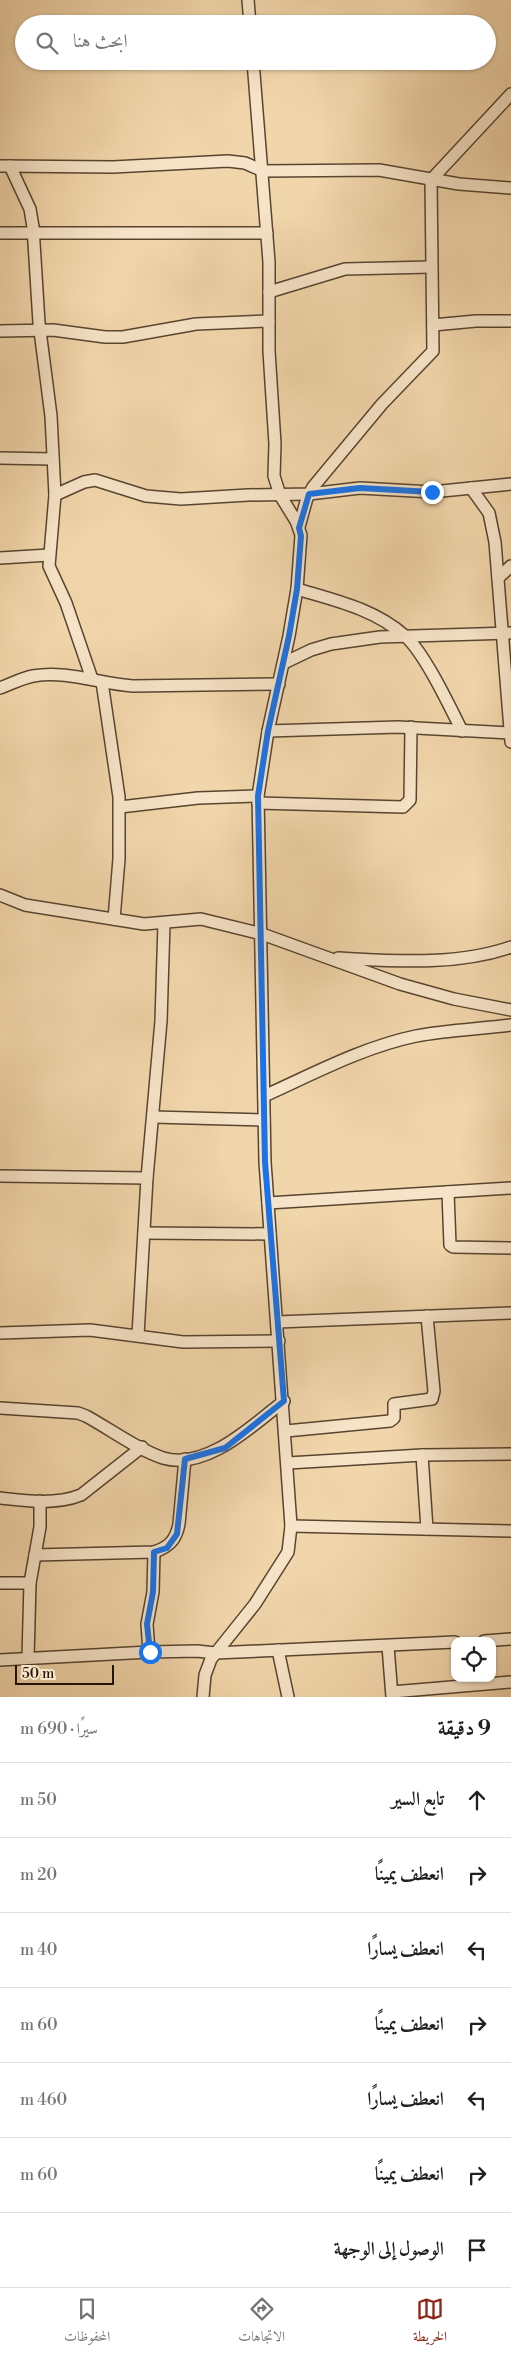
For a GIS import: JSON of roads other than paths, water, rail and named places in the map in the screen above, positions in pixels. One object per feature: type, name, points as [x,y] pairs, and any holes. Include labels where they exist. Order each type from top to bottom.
[{"type":"street","points":[[248,0],[249,15]]},
{"type":"street","points":[[203,1697],[207,1666],[215,1653],[255,1604],[288,1552],[292,1526],[270,1234],[264,1120],[258,800],[268,731],[284,663],[297,589],[301,536],[299,528],[280,495],[273,467],[275,444],[267,233],[254,70]]},
{"type":"street","points":[[299,528],[309,494],[382,404],[431,356],[434,346],[431,267],[431,180],[511,94]]},
{"type":"street","points":[[497,109],[511,110]]},
{"type":"street","points":[[5,166],[114,167],[228,161],[244,163],[262,171],[372,170],[459,184],[511,188]]},
{"type":"street","points":[[5,166],[30,209],[34,234],[40,330],[51,416],[54,494],[49,555],[51,575],[66,603],[97,680],[120,807],[119,859],[114,919]]},
{"type":"street","points":[[0,233],[267,233]]},
{"type":"street","points":[[269,292],[345,269],[431,267]]},
{"type":"street","points":[[0,330],[40,330],[114,337],[196,324],[269,321]]},
{"type":"street","points":[[433,325],[476,321],[511,321]]},
{"type":"street","points":[[0,458],[53,459]]},
{"type":"street","points":[[54,494],[84,482],[95,480],[146,496],[164,499],[309,494],[360,488],[415,492],[511,484]]},
{"type":"street","points":[[470,488],[489,512],[507,634],[511,742]]},
{"type":"street","points":[[0,558],[49,555]]},
{"type":"street","points":[[498,578],[511,566]]},
{"type":"street","points":[[297,589],[375,615],[406,637],[422,658],[462,731]]},
{"type":"street","points":[[284,663],[311,650],[331,644],[380,638],[507,634]]},
{"type":"street","points":[[0,688],[31,677],[45,675],[134,686],[278,684]]},
{"type":"street","points":[[120,807],[198,798],[403,807],[410,800],[412,727]]},
{"type":"street","points":[[268,731],[412,727],[511,733]]},
{"type":"street","points":[[0,895],[25,905],[144,924],[201,919],[262,934],[400,984],[454,999],[511,1010]]},
{"type":"street","points":[[138,1335],[147,1178],[161,1021],[164,923]]},
{"type":"street","points":[[326,958],[406,962],[440,960],[471,956],[511,947]]},
{"type":"street","points":[[264,1096],[349,1058],[395,1041],[418,1036],[511,1025]]},
{"type":"street","points":[[153,1116],[264,1120]]},
{"type":"street","points":[[0,1176],[147,1178]]},
{"type":"street","points":[[268,1204],[511,1188]]},
{"type":"street","points":[[448,1192],[450,1245],[453,1248],[511,1248]]},
{"type":"street","points":[[144,1233],[270,1234]]},
{"type":"street","points":[[277,1322],[511,1313]]},
{"type":"street","points":[[286,1431],[390,1421],[394,1418],[394,1404],[432,1399],[434,1391],[427,1316]]},
{"type":"street","points":[[0,1333],[90,1330],[183,1342],[279,1341]]},
{"type":"street","points":[[0,1408],[78,1413],[163,1458],[185,1459],[225,1448],[284,1401]]},
{"type":"street","points":[[0,1498],[40,1501],[69,1500],[81,1495],[142,1447]]},
{"type":"street","points":[[288,1463],[422,1454],[511,1454]]},
{"type":"street","points":[[422,1454],[428,1529]]},
{"type":"street","points":[[35,1555],[154,1552],[167,1548],[177,1534],[185,1459]]},
{"type":"street","points":[[28,1658],[30,1583],[40,1527],[40,1501]]},
{"type":"street","points":[[292,1526],[511,1531]]},
{"type":"street","points":[[150,1652],[147,1624],[153,1592],[154,1552]]},
{"type":"street","points":[[0,1583],[30,1583]]},
{"type":"street","points":[[496,1640],[511,1639]]},
{"type":"street","points":[[0,1660],[150,1652],[197,1651],[215,1653],[451,1642]]},
{"type":"street","points":[[388,1646],[392,1694],[511,1682]]},
{"type":"street","points":[[278,1650],[288,1697]]}]
